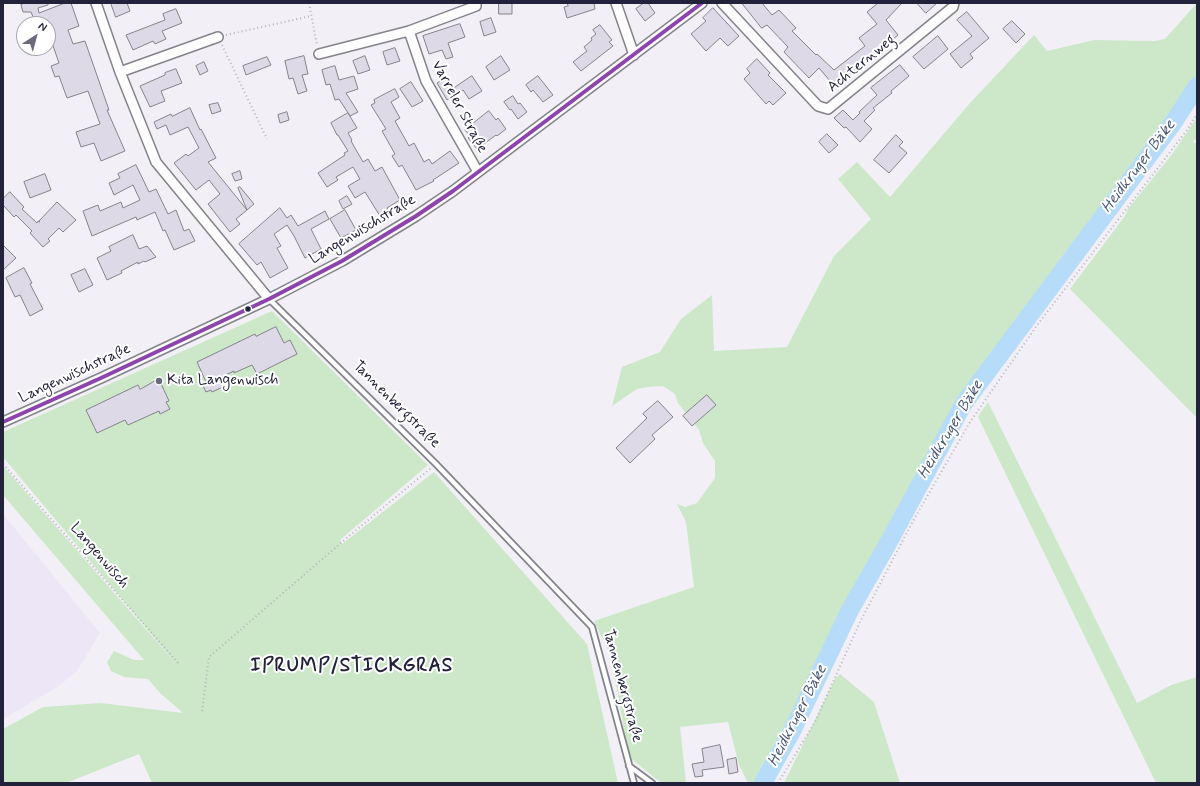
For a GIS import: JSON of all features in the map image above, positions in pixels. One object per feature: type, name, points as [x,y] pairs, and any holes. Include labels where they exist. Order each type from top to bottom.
[{"type":"street","name":"Tannenbergstraße","points":[[96,3],[120,72],[156,162],[269,299]]},
{"type":"street","points":[[319,54],[409,31],[476,6],[476,3]]},
{"type":"street","points":[[616,3],[634,55]]},
{"type":"street","name":"Achternweg","points":[[722,3],[818,106],[828,109],[953,7],[954,3]]},
{"type":"street","name":"Langenwischstraße","points":[[3,422],[269,299],[342,261],[403,224],[453,191],[634,55],[697,4]]},
{"type":"street","name":"Varreler Straße","points":[[409,31],[426,81],[478,172]]},
{"type":"street","points":[[120,72],[218,37]]},
{"type":"lane","name":"Tannenbergstraße","points":[[269,299],[436,464],[592,627],[634,783]]},
{"type":"lane","name":"Tannenbergstraße","points":[[629,766],[652,783]]},
{"type":"path","points":[[309,3],[319,54]]},
{"type":"path","points":[[267,139],[218,37],[311,16]]},
{"type":"path","points":[[778,783],[815,722],[867,609],[913,521],[970,422],[1038,324],[1187,130],[1197,114]]},
{"type":"path","name":"Langenwisch","points":[[3,464],[178,663]]},
{"type":"path","points":[[202,711],[209,657],[349,536],[436,464]]},
{"type":"shaded area","points":[[3,514],[100,633],[77,671],[59,686],[3,719]]},
{"type":"green space","points":[[1197,3],[1197,84],[1171,123],[962,402],[848,610],[791,732],[763,783],[748,783],[739,765],[728,722],[680,727],[686,783],[661,783],[629,757],[611,656],[594,621],[694,587],[686,522],[677,504],[685,507],[697,503],[715,478],[715,461],[703,443],[699,430],[678,403],[675,394],[663,386],[637,389],[612,406],[622,367],[660,352],[681,319],[712,295],[714,351],[787,347],[834,256],[871,219],[838,179],[857,162],[890,197],[970,103],[1034,35],[1047,51],[1094,40],[1154,41],[1165,39]]},
{"type":"green space","points":[[1197,117],[1197,137],[1193,142],[1197,144],[1197,418],[1070,289],[1125,216],[1128,209],[1173,153]]},
{"type":"green space","points":[[272,311],[428,465],[340,540],[342,544],[434,472],[587,644],[618,783],[152,783],[139,754],[66,783],[3,783],[3,729],[43,707],[101,703],[183,713],[160,693],[148,679],[124,677],[111,671],[107,662],[114,651],[134,660],[144,660],[3,495],[3,466],[179,667],[3,457],[3,432]]},
{"type":"green space","points":[[988,402],[1137,703],[1171,685],[1197,677],[1197,783],[1156,783],[978,417]]},
{"type":"green space","points":[[840,674],[874,702],[900,783],[784,783],[835,679]]},
{"type":"building","points":[[25,3],[48,3],[48,5],[38,8],[39,13],[65,3],[71,3],[79,26],[68,30],[73,44],[85,41],[109,110],[107,110],[125,151],[101,161],[94,143],[81,147],[76,132],[100,124],[88,91],[67,98],[59,76],[55,77],[51,66],[59,63],[56,54],[56,16],[33,16],[31,12],[23,12],[21,5]]},
{"type":"building","points":[[111,3],[127,3],[130,11],[116,17]]},
{"type":"building","points":[[499,3],[512,3],[512,14],[499,14]]},
{"type":"building","points":[[567,3],[594,3],[595,9],[567,18],[564,7],[568,6]]},
{"type":"building","points":[[644,3],[648,3],[655,13],[645,21],[636,9]]},
{"type":"building","points":[[742,3],[762,3],[772,15],[779,10],[796,28],[792,31],[816,55],[817,54],[834,70],[865,46],[859,38],[877,24],[867,12],[878,3],[902,3],[886,20],[898,35],[848,76],[849,77],[836,88],[819,68],[809,78],[784,52],[788,47],[767,25],[762,28]]},
{"type":"building","points":[[917,3],[937,3],[926,13]]},
{"type":"building","points":[[713,8],[739,36],[728,46],[720,38],[706,51],[691,34],[706,21],[703,18]]},
{"type":"building","points":[[176,9],[182,23],[162,31],[166,39],[155,44],[153,41],[133,50],[126,35],[165,20],[163,14]]},
{"type":"building","points":[[967,12],[989,38],[970,54],[973,58],[961,68],[950,54],[972,36],[957,20]]},
{"type":"building","points":[[491,18],[496,32],[484,36],[480,22]]},
{"type":"building","points":[[1012,21],[1025,34],[1016,43],[1003,29]]},
{"type":"building","points":[[460,24],[465,37],[448,43],[453,57],[446,59],[442,50],[429,54],[423,36]]},
{"type":"building","points":[[600,25],[612,40],[609,42],[613,46],[581,71],[573,62],[587,51],[584,47],[596,34],[593,30]]},
{"type":"building","points":[[938,36],[948,49],[924,69],[913,57]]},
{"type":"building","points":[[395,48],[400,61],[387,65],[383,52]]},
{"type":"building","points":[[304,56],[308,74],[302,75],[307,91],[298,94],[293,78],[289,79],[285,61]]},
{"type":"building","points":[[365,56],[370,70],[358,74],[353,61]]},
{"type":"building","points":[[501,56],[510,70],[494,80],[486,67]]},
{"type":"building","points":[[267,57],[271,65],[246,75],[243,66]]},
{"type":"building","points":[[757,59],[770,73],[768,75],[786,93],[773,105],[769,101],[766,104],[744,79],[750,73],[747,69]]},
{"type":"building","points":[[204,62],[208,71],[200,75],[196,66]]},
{"type":"building","points":[[900,65],[909,76],[891,91],[892,93],[873,108],[875,110],[864,121],[872,129],[860,142],[846,127],[844,128],[834,118],[843,110],[853,120],[860,113],[859,112],[877,95],[871,88]]},
{"type":"building","points":[[335,66],[339,80],[354,76],[358,89],[346,93],[358,112],[350,116],[339,99],[335,100],[330,84],[326,85],[322,70]]},
{"type":"building","points":[[176,69],[182,83],[161,91],[165,101],[150,107],[140,86]]},
{"type":"building","points":[[472,76],[482,91],[469,99],[463,90],[447,100],[437,83],[447,77],[453,88]]},
{"type":"building","points":[[538,76],[553,95],[543,102],[533,90],[531,92],[526,85]]},
{"type":"building","points":[[411,82],[423,101],[412,107],[400,89]]},
{"type":"building","points":[[395,89],[399,97],[391,102],[400,118],[395,121],[409,146],[414,143],[424,162],[429,159],[432,164],[450,151],[459,163],[433,180],[434,181],[416,190],[402,165],[399,167],[392,156],[395,154],[382,131],[386,129],[371,105],[375,103],[374,100]]},
{"type":"building","points":[[513,96],[518,104],[520,103],[527,112],[518,119],[504,102]]},
{"type":"building","points":[[218,103],[221,111],[212,114],[209,105]]},
{"type":"building","points":[[190,108],[200,130],[201,129],[216,158],[208,162],[247,210],[236,219],[240,224],[230,232],[208,204],[220,194],[209,180],[196,190],[174,163],[186,154],[188,156],[199,148],[188,127],[170,135],[166,125],[157,129],[154,122],[171,114],[172,116]]},
{"type":"building","points":[[489,111],[496,120],[498,118],[506,129],[477,149],[468,138],[470,136],[465,130]]},
{"type":"building","points":[[287,112],[289,120],[280,123],[278,115]]},
{"type":"building","points":[[348,113],[357,128],[348,133],[363,162],[368,159],[375,171],[382,167],[400,200],[387,208],[389,211],[380,216],[365,192],[355,198],[348,186],[360,179],[353,167],[336,177],[338,180],[327,187],[318,173],[345,155],[344,153],[348,151],[331,123]]},
{"type":"building","points":[[827,134],[838,145],[829,153],[819,142]]},
{"type":"building","points":[[896,135],[903,142],[899,146],[907,153],[889,173],[874,160]]},
{"type":"building","points":[[136,165],[149,192],[156,189],[168,214],[176,210],[184,231],[189,229],[195,241],[174,250],[165,230],[163,231],[155,212],[137,220],[136,217],[92,236],[83,211],[98,205],[100,211],[121,202],[123,208],[140,200],[133,185],[114,195],[109,183],[120,178],[118,174]]},
{"type":"building","points":[[240,171],[242,179],[235,181],[232,174]]},
{"type":"building","points":[[45,174],[51,190],[30,198],[24,182]]},
{"type":"building","points":[[240,187],[254,204],[247,210],[238,188]]},
{"type":"building","points":[[10,192],[24,207],[22,209],[37,223],[38,221],[40,222],[39,221],[57,202],[76,220],[63,232],[59,228],[48,239],[50,241],[43,247],[30,233],[32,231],[16,215],[14,217],[3,205],[3,199]]},
{"type":"building","points":[[347,196],[352,204],[343,209],[339,201]]},
{"type":"building","points":[[280,208],[287,218],[291,215],[298,226],[325,211],[329,219],[311,229],[321,249],[305,258],[287,225],[274,234],[281,246],[277,248],[288,268],[270,278],[261,262],[257,265],[239,244]]},
{"type":"building","points":[[345,210],[356,230],[341,238],[330,219]]},
{"type":"building","points":[[133,235],[139,249],[147,246],[156,257],[138,264],[138,262],[121,271],[122,273],[107,280],[97,258],[111,251],[109,247]]},
{"type":"building","points":[[3,245],[16,258],[3,270]]},
{"type":"building","points":[[24,268],[32,283],[30,284],[43,309],[30,316],[20,295],[15,297],[6,278]]},
{"type":"building","points":[[85,269],[93,285],[79,292],[71,275]]},
{"type":"building","points":[[276,327],[284,343],[290,340],[297,354],[257,374],[252,365],[234,373],[234,371],[219,378],[223,387],[212,392],[211,390],[206,392],[202,384],[206,382],[197,362],[255,334],[256,336]]},
{"type":"building","points":[[159,379],[169,401],[166,402],[170,409],[160,414],[159,411],[128,425],[125,420],[97,433],[86,410],[138,385],[140,389]]},
{"type":"building","points":[[707,395],[716,405],[692,426],[683,416]]},
{"type":"building","points":[[658,401],[673,417],[652,435],[655,439],[630,463],[616,448],[647,418],[643,414]]},
{"type":"building","points":[[720,745],[724,767],[702,770],[703,776],[695,777],[692,764],[704,762],[702,749]]},
{"type":"building","points":[[736,758],[738,772],[729,774],[727,760]]},
{"type":"waterway","name":"Heidkruger Bäke","points":[[763,783],[792,731],[850,610],[964,403],[1173,123],[1197,86]]},
{"type":"transit line","points":[[3,422],[269,299],[342,261],[416,216],[453,191],[702,3]]},
{"type":"place","name":"Kita Langenwisch","points":[[159,381]]},
{"type":"district","name":"IPRUMP/STICKGRAS","points":[[352,667]]}]
